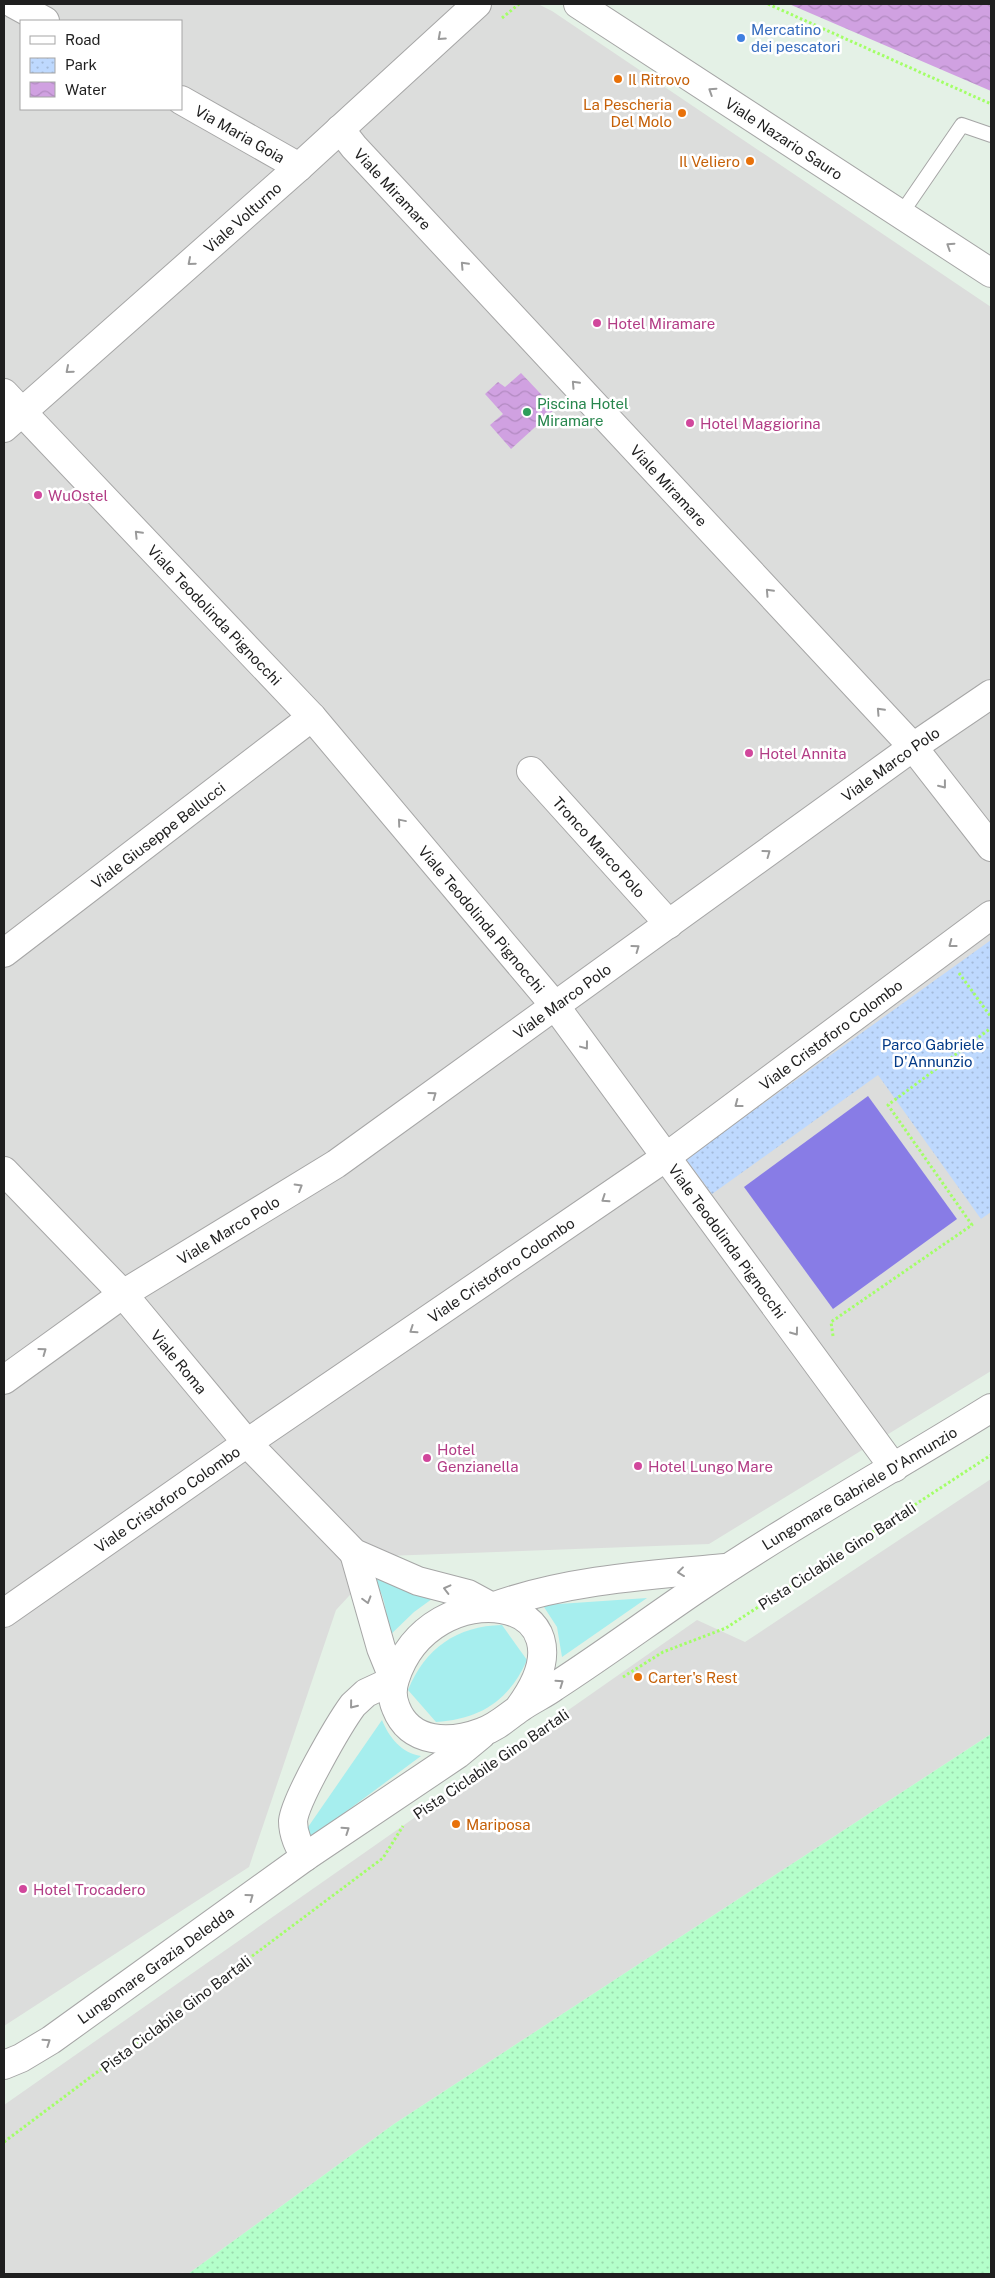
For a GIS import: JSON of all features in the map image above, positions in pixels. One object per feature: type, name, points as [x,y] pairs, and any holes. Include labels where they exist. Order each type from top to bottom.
[{"type":"street","points":[[14,4],[43,20]]},
{"type":"street","name":"Viale Volturno","points":[[10,411],[299,167],[478,4]]},
{"type":"street","name":"Viale Nazario Sauro","points":[[578,4],[991,273]]},
{"type":"street","name":"Via Maria Goia","points":[[182,101],[299,167]]},
{"type":"street","name":"Viale Miramare","points":[[340,129],[354,147],[913,747],[991,847]]},
{"type":"street","name":"Viale Teodolinda Pignocchi","points":[[10,411],[312,717],[556,1007],[894,1468]]},
{"type":"street","name":"Viale Marco Polo","points":[[4,1380],[123,1294],[336,1164],[556,1007],[913,747],[991,694]]},
{"type":"street","name":"Viale Giuseppe Bellucci","points":[[4,953],[312,717]]},
{"type":"street","name":"Tronco Marco Polo","points":[[531,771],[669,924]]},
{"type":"street","name":"Viale Cristoforo Colombo","points":[[4,1613],[247,1443],[666,1157],[991,915]]},
{"type":"street","name":"Viale Roma","points":[[4,1172],[123,1294],[247,1443],[354,1553],[413,1579],[468,1594],[492,1607]]},
{"type":"street","name":"Lungomare Gabriele D'Annunzio","points":[[519,1708],[553,1688],[730,1568],[991,1408]]},
{"type":"street","name":"Viale Roma","points":[[354,1553],[381,1648],[394,1680]]},
{"type":"street","name":"Lungomare Gabriele D'Annunzio","points":[[492,1607],[530,1594],[563,1588],[730,1568]]},
{"type":"street","points":[[492,1607],[513,1611],[526,1618],[535,1629],[541,1642],[540,1673],[531,1692],[519,1708],[503,1722],[485,1732],[465,1738],[436,1739],[422,1736],[409,1729],[400,1718],[394,1704],[394,1680],[406,1655],[418,1638],[434,1625],[452,1615],[471,1609],[492,1607]]},
{"type":"street","points":[[305,1857],[296,1840],[293,1823],[300,1798],[353,1705],[366,1693],[394,1680]]},
{"type":"street","name":"Lungomare Grazia Deledda","points":[[4,2065],[21,2058],[51,2040],[305,1857],[458,1754],[485,1732]]},
{"type":"lane","points":[[901,214],[962,125],[991,135]]},
{"type":"path","points":[[768,4],[991,104]]},
{"type":"path","points":[[943,951],[991,1016]]},
{"type":"path","points":[[819,1365],[829,1350],[834,1333],[831,1322],[972,1225],[888,1104],[991,1028]]},
{"type":"path","name":"Pista Ciclabile Gino Bartali","points":[[616,1682],[663,1652],[726,1628],[991,1455]]},
{"type":"path","name":"Pista Ciclabile Gino Bartali","points":[[4,2142],[383,1858],[408,1819]]},
{"type":"shaded area","points":[[4,4],[538,4],[552,11],[991,307],[991,1371],[709,1544],[386,1556],[336,1610],[249,1867],[4,2026]]},
{"type":"shaded area","points":[[868,1096],[957,1219],[833,1309],[744,1187]]},
{"type":"shaded area","points":[[991,1479],[991,1734],[394,2124],[188,2274],[4,2274],[4,2105],[697,1620],[745,1642]]},
{"type":"shaded area","points":[[379,1576],[436,1596],[414,1612],[387,1638],[384,1602],[375,1582]]},
{"type":"shaded area","points":[[647,1598],[562,1657],[557,1627],[544,1605]]},
{"type":"shaded area","points":[[502,1625],[527,1660],[520,1674],[502,1697],[479,1712],[466,1717],[436,1722],[408,1690],[415,1675],[433,1651],[444,1642],[471,1630],[486,1626]]},
{"type":"shaded area","points":[[382,1720],[392,1738],[402,1748],[407,1752],[421,1756],[313,1836],[308,1836],[306,1830]]},
{"type":"sand","points":[[991,1734],[991,2274],[188,2274],[394,2124]]},
{"type":"green space","name":"Parco Gabriele D'Annunzio","points":[[991,940],[991,1212],[981,1219],[878,1075],[712,1194],[686,1159]]},
{"type":"water","points":[[789,4],[991,4],[991,91]]},
{"type":"water","name":"Piscina Hotel Miramare","points":[[521,373],[555,409],[511,449],[490,425],[503,414],[485,394],[498,382],[505,387]]},
{"type":"place","name":"Mercatino dei pescatori","points":[[741,38]]},
{"type":"place","name":"Il Ritrovo","points":[[618,79]]},
{"type":"place","name":"La Pescheria Del Molo","points":[[682,113]]},
{"type":"place","name":"Il Veliero","points":[[750,161]]},
{"type":"place","name":"Hotel Miramare","points":[[597,323]]},
{"type":"place","name":"Piscina Hotel Miramare","points":[[527,412]]},
{"type":"place","name":"Hotel Maggiorina","points":[[690,423]]},
{"type":"place","name":"WuOstel","points":[[38,495]]},
{"type":"place","name":"Hotel Annita","points":[[749,753]]},
{"type":"place","name":"Hotel Genzianella","points":[[427,1458]]},
{"type":"place","name":"Hotel Lungo Mare","points":[[638,1466]]},
{"type":"place","name":"Carter's Rest","points":[[638,1677]]},
{"type":"place","name":"Mariposa","points":[[456,1824]]},
{"type":"place","name":"Hotel Trocadero","points":[[23,1889]]}]
